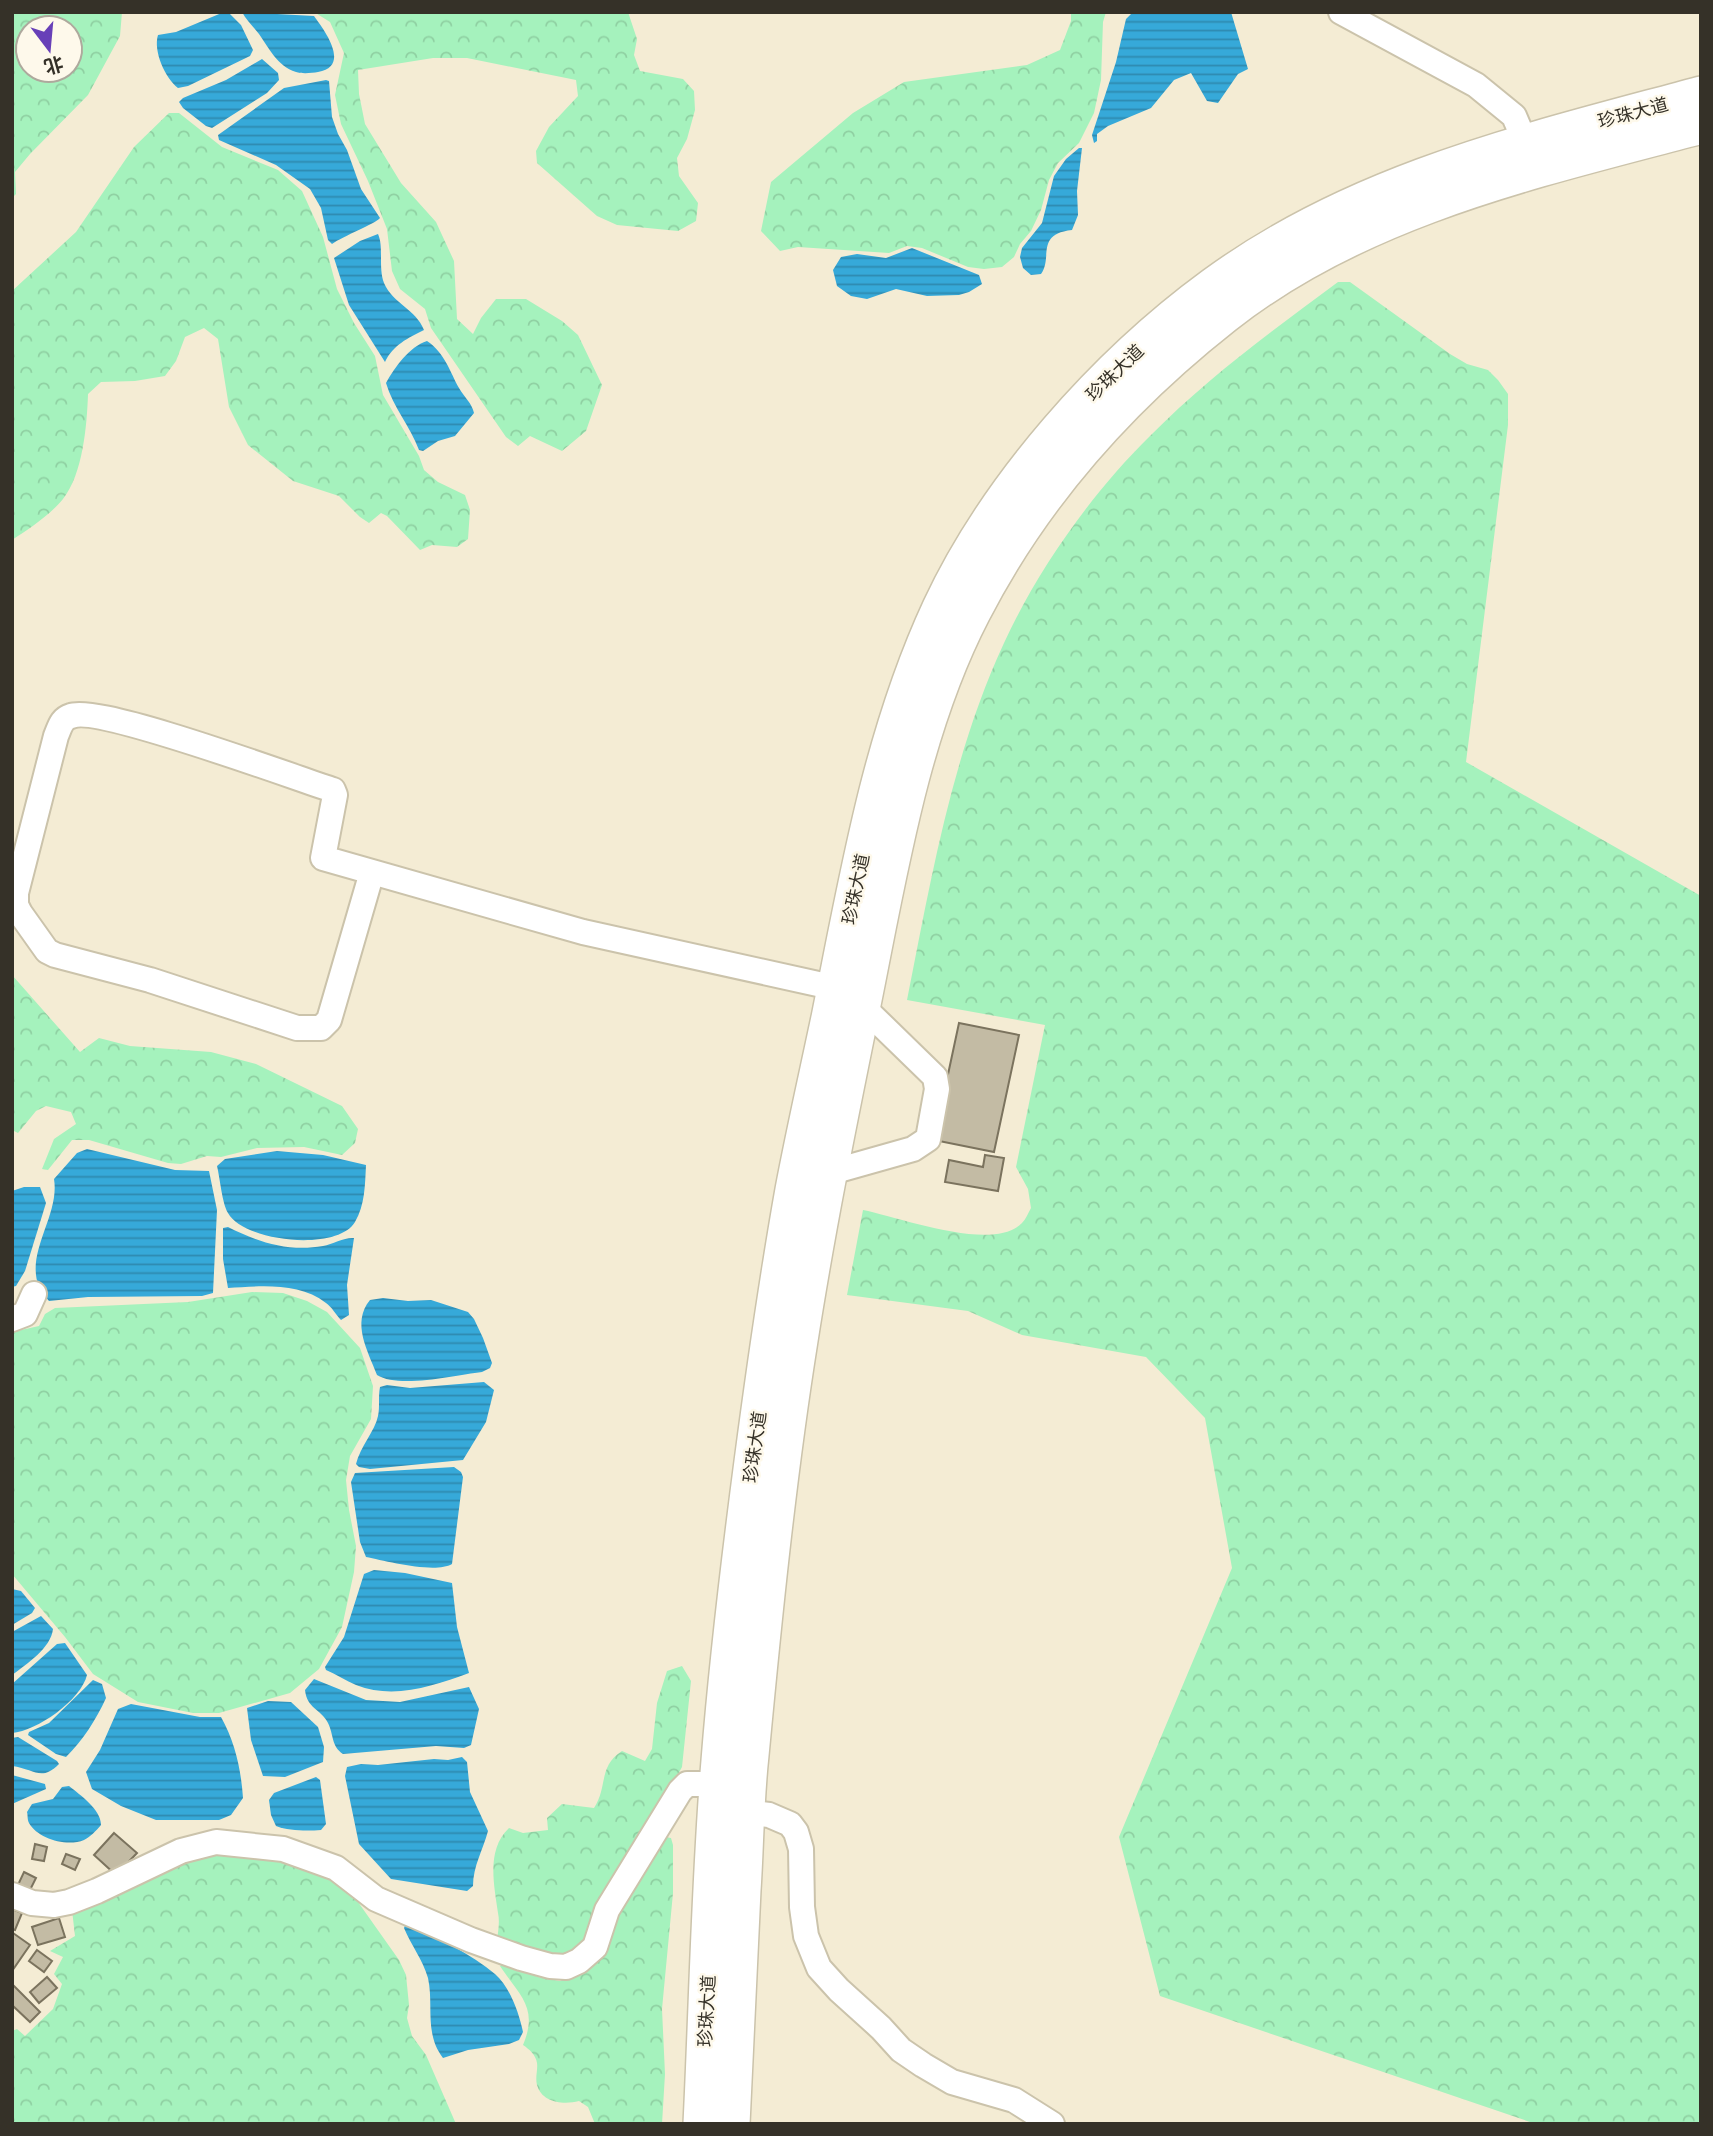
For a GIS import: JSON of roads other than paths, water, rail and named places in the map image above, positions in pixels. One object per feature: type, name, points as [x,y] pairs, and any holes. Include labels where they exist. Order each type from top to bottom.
[{"type":"highway","name":"珍珠大道","points":[[1535,155],[1701,95]]},
{"type":"highway","name":"珍珠大道","points":[[731,2124],[749,1763],[770,1555],[798,1346],[828,1173],[866,840],[884,766],[921,656],[942,604],[970,554],[1007,499],[1052,439],[1101,384],[1210,288],[1268,249],[1332,214],[1469,159],[1535,155],[1701,125]]},
{"type":"highway","name":"珍珠大道","points":[[702,2124],[718,1784],[741,1551],[769,1342],[794,1190],[849,997]]},
{"type":"street","points":[[1341,12],[1476,85],[1514,116],[1535,155]]},
{"type":"street","points":[[1359,12],[1481,78],[1521,111],[1535,155]]},
{"type":"street","points":[[372,872],[330,1020],[321,1028],[297,1028],[150,980],[55,955],[47,951],[16,905],[16,893],[56,736],[62,721],[70,716],[79,714],[102,717],[333,790],[335,795],[323,858],[583,932],[849,997],[935,1077],[937,1089],[928,1139],[914,1149],[828,1173]]},
{"type":"street","points":[[12,1319],[25,1314],[34,1294]]},
{"type":"street","points":[[12,1895],[32,1903],[54,1905],[69,1902],[181,1851],[216,1842],[283,1849],[335,1868],[376,1899],[471,1940],[521,1958],[566,1967],[579,1961],[595,1947],[607,1910],[680,1791],[687,1784],[718,1784],[746,1812],[769,1815],[790,1824],[796,1832],[801,1849],[802,1907],[806,1936],[819,1968],[839,1990],[901,2050],[923,2065],[952,2082],[1014,2100],[1052,2124]]},
{"type":"water","points":[[228,12],[241,25],[253,50],[250,56],[188,86],[178,88],[161,64],[157,49],[158,35],[176,32]]},
{"type":"water","points":[[242,12],[314,16],[329,39],[334,56],[333,63],[316,72],[301,73],[289,69],[274,56]]},
{"type":"water","points":[[1133,12],[1231,12],[1248,69],[1238,74],[1218,103],[1207,101],[1191,73],[1174,80],[1151,108],[1108,126],[1097,134],[1097,141],[1094,143],[1092,135],[1116,62],[1126,19]]},
{"type":"water","points":[[262,59],[278,73],[279,80],[267,93],[212,128],[183,108],[179,102],[226,80]]},
{"type":"water","points":[[329,81],[332,117],[338,134],[347,150],[361,189],[380,218],[332,244],[328,240],[321,208],[310,189],[276,165],[219,140],[218,135],[284,88]]},
{"type":"water","points":[[1082,148],[1077,191],[1078,215],[1072,230],[1061,232],[1049,241],[1041,274],[1031,275],[1023,268],[1020,257],[1022,248],[1042,223],[1054,176],[1066,159]]},
{"type":"water","points":[[378,234],[384,283],[393,296],[416,317],[424,330],[397,347],[385,362],[349,305],[334,258],[360,241]]},
{"type":"water","points":[[912,248],[979,275],[982,284],[959,295],[927,296],[896,289],[867,299],[851,296],[837,286],[833,270],[841,257],[857,254],[886,258]]},
{"type":"water","points":[[427,341],[443,357],[474,413],[455,436],[438,441],[423,451],[419,450],[386,383],[408,353]]},
{"type":"water","points":[[87,1149],[175,1170],[209,1171],[217,1210],[213,1293],[202,1296],[88,1297],[49,1301],[42,1293],[36,1274],[36,1260],[55,1193],[54,1179],[77,1153]]},
{"type":"water","points":[[277,1151],[323,1155],[366,1165],[363,1202],[355,1222],[345,1231],[311,1240],[270,1237],[237,1223],[226,1209],[217,1166],[225,1159]]},
{"type":"water","points":[[24,1187],[40,1187],[46,1203],[25,1271],[16,1286],[12,1287],[12,1191]]},
{"type":"water","points":[[228,1227],[285,1247],[310,1248],[354,1238],[347,1285],[349,1315],[341,1320],[326,1303],[292,1288],[228,1288],[223,1259],[223,1228]]},
{"type":"water","points":[[370,1300],[431,1300],[468,1312],[483,1338],[492,1363],[490,1368],[482,1372],[413,1381],[387,1379],[377,1375],[361,1328],[364,1309]]},
{"type":"water","points":[[484,1382],[494,1390],[486,1422],[463,1460],[370,1469],[356,1464],[379,1413],[380,1387],[387,1385],[410,1388]]},
{"type":"water","points":[[454,1467],[463,1477],[452,1564],[434,1568],[366,1557],[360,1542],[351,1482],[355,1473]]},
{"type":"water","points":[[374,1570],[405,1573],[452,1583],[457,1627],[469,1673],[413,1690],[385,1691],[356,1685],[326,1670],[325,1667],[344,1637],[364,1574]]},
{"type":"water","points":[[12,1589],[21,1591],[35,1608],[32,1613],[12,1625]]},
{"type":"water","points":[[41,1616],[53,1629],[48,1643],[12,1675],[12,1632]]},
{"type":"water","points":[[65,1643],[87,1675],[83,1685],[57,1713],[33,1727],[12,1733],[12,1684],[57,1644]]},
{"type":"water","points":[[314,1679],[366,1700],[400,1702],[469,1687],[479,1709],[471,1745],[464,1748],[436,1746],[343,1754],[335,1744],[328,1723],[306,1696],[305,1690]]},
{"type":"water","points":[[93,1680],[102,1684],[106,1698],[89,1729],[66,1757],[56,1754],[28,1735],[29,1732],[49,1723]]},
{"type":"water","points":[[268,1701],[291,1702],[318,1727],[324,1747],[323,1762],[285,1777],[263,1776],[251,1740],[247,1708]]},
{"type":"water","points":[[131,1704],[200,1717],[221,1717],[234,1746],[242,1787],[243,1798],[231,1815],[219,1820],[156,1820],[121,1806],[92,1789],[86,1772],[100,1750],[118,1709]]},
{"type":"water","points":[[18,1737],[59,1764],[42,1773],[12,1766],[12,1738]]},
{"type":"water","points":[[462,1757],[467,1762],[470,1792],[488,1831],[476,1865],[473,1886],[467,1891],[391,1879],[359,1844],[345,1776],[347,1767]]},
{"type":"water","points":[[12,1775],[45,1784],[46,1789],[12,1804]]},
{"type":"water","points":[[316,1777],[320,1780],[326,1824],[321,1830],[292,1830],[276,1826],[269,1800],[274,1793]]},
{"type":"water","points":[[69,1786],[94,1808],[101,1825],[84,1840],[70,1843],[46,1837],[33,1829],[27,1812],[32,1804],[53,1799],[62,1787]]},
{"type":"water","points":[[406,1923],[415,1925],[466,1954],[500,1979],[519,2017],[523,2032],[519,2040],[443,2058],[437,2049],[431,2029],[428,1978],[404,1928]]}]
